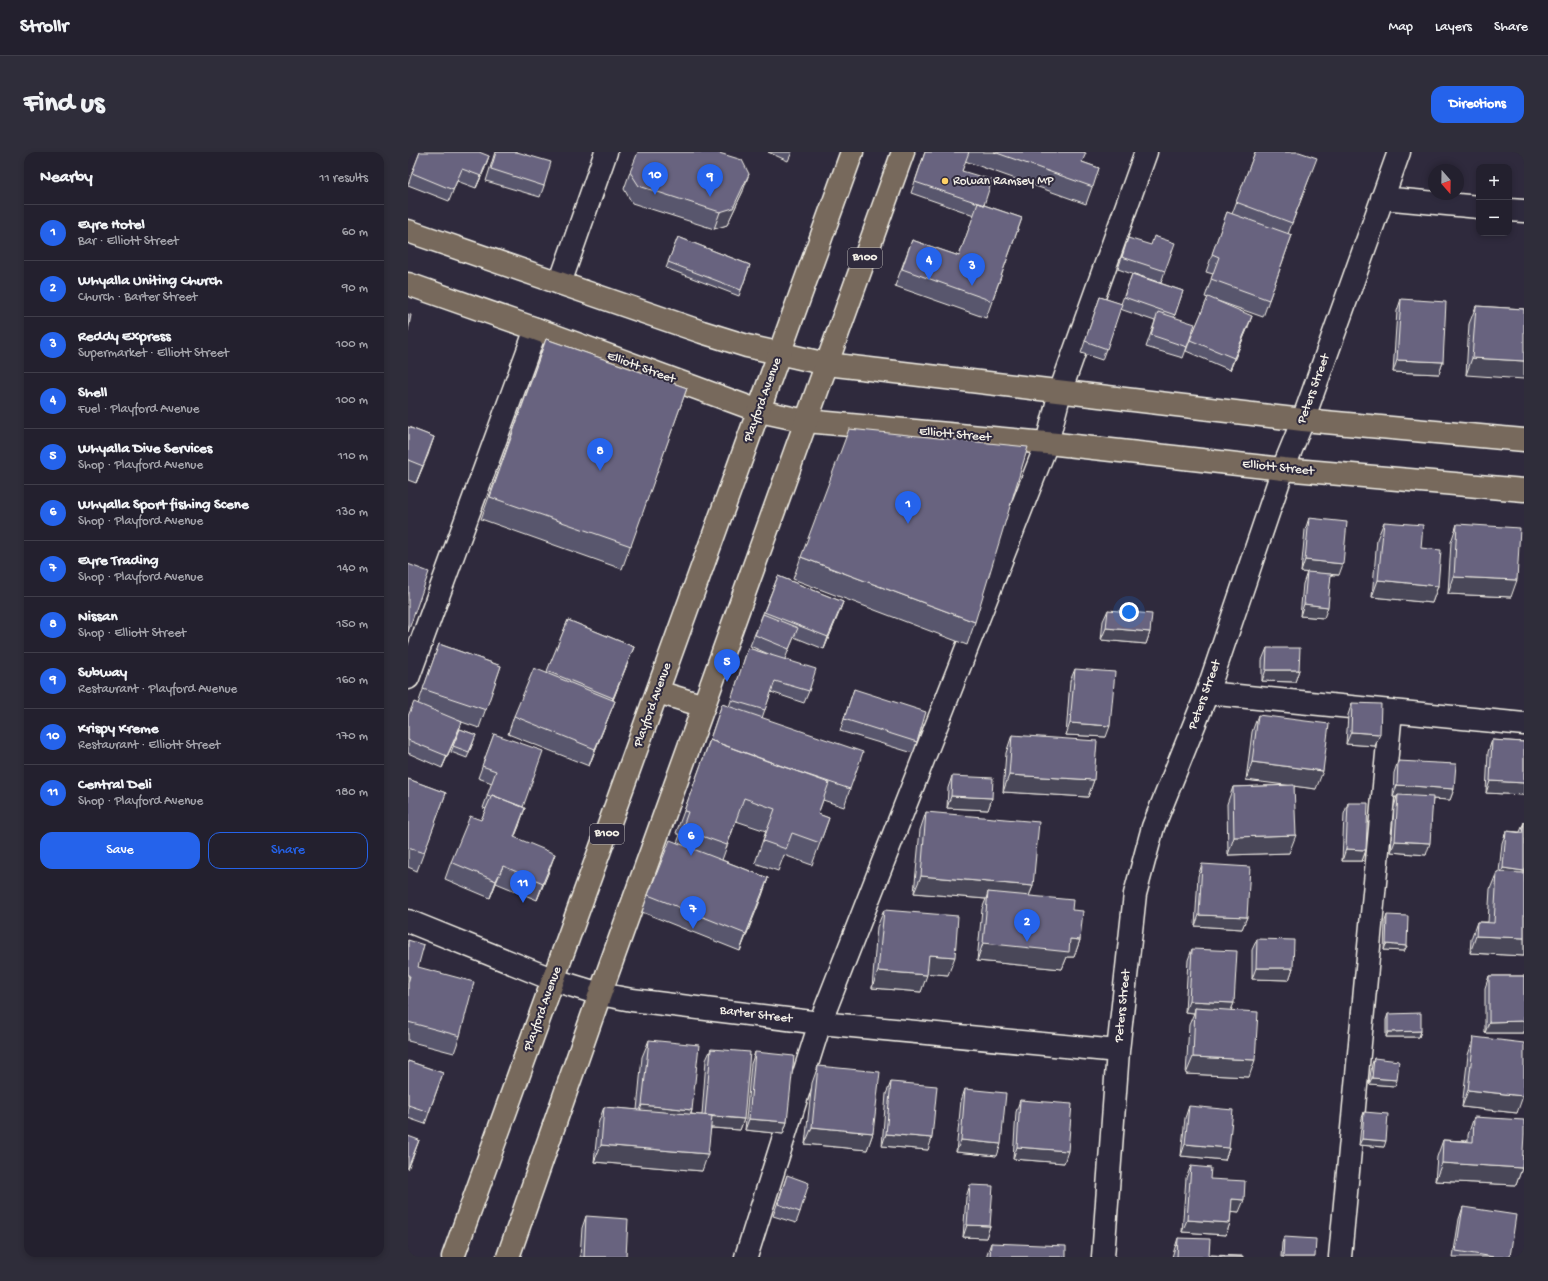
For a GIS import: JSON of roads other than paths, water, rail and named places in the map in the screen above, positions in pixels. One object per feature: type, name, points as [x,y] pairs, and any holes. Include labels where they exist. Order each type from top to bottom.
[{"type":"main road","name":"Playford Avenue","points":[[453,1257],[852,152]]},
{"type":"main road","name":"B100","points":[[508,1257],[600,994],[903,152]]},
{"type":"main road","points":[[408,231],[702,332],[780,354],[827,364],[1303,420],[1524,440]]},
{"type":"main road","name":"Elliott Street","points":[[408,284],[536,329],[759,411],[806,421],[1047,443],[1283,469],[1524,490]]},
{"type":"main road","points":[[658,692],[704,706]]},
{"type":"street","points":[[560,283],[606,152]]},
{"type":"street","points":[[746,1257],[820,1023],[1047,443],[1060,392],[1146,152]]},
{"type":"street","name":"Peters Street","points":[[1103,1257],[1118,1051],[1135,894],[1153,827],[1207,693],[1283,469],[1303,420],[1399,152]]},
{"type":"street","points":[[1382,198],[1476,207]]},
{"type":"street","points":[[1512,210],[1524,211]]},
{"type":"street","points":[[408,678],[536,329]]},
{"type":"street","points":[[1207,693],[1524,724]]},
{"type":"street","points":[[1340,1257],[1391,711]]},
{"type":"street","name":"Barter Street","points":[[408,921],[554,980],[600,994],[632,1000],[820,1023],[1118,1051]]},
{"type":"place","name":"Rowan Ramsey MP","points":[[945,181]]},
{"type":"place","name":"Krispy Kreme","points":[[655,195]]},
{"type":"place","name":"Subway","points":[[710,197]]},
{"type":"place","name":"Shell","points":[[929,280]]},
{"type":"place","name":"Reddy Express","points":[[972,286]]},
{"type":"place","name":"Nissan","points":[[600,471]]},
{"type":"place","name":"Eyre Hotel","points":[[908,524]]},
{"type":"place","name":"Whyalla Dive Services","points":[[727,682]]},
{"type":"place","name":"Whyalla Sport fishing Scene","points":[[691,856]]},
{"type":"place","name":"Central Deli","points":[[523,903]]},
{"type":"place","name":"Eyre Trading","points":[[693,929]]},
{"type":"place","name":"Whyalla Uniting Church","points":[[1027,942]]}]
